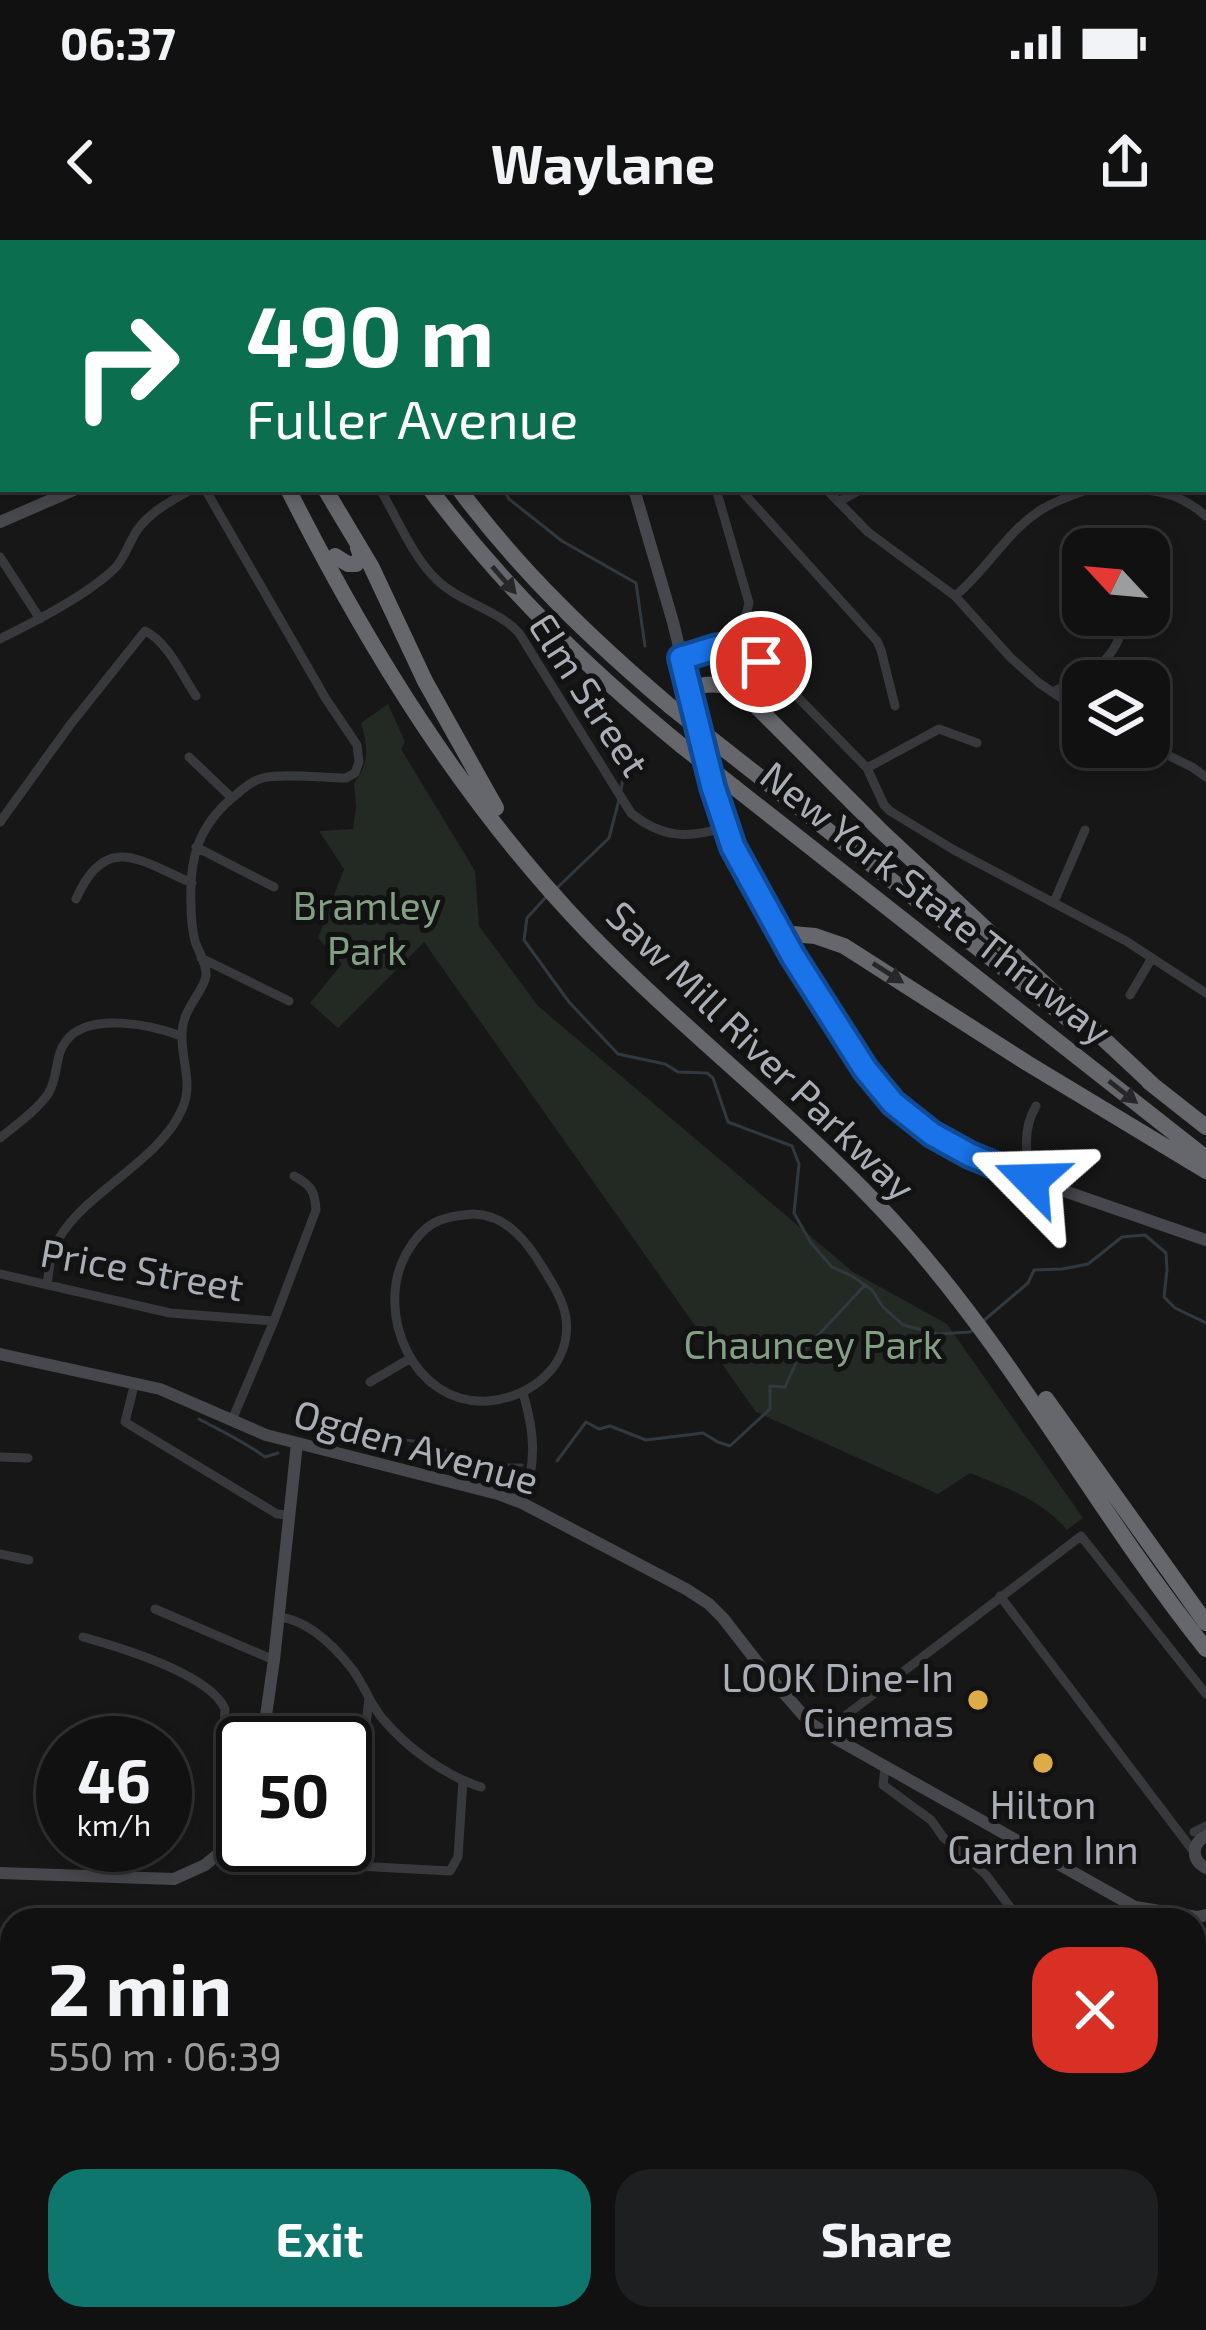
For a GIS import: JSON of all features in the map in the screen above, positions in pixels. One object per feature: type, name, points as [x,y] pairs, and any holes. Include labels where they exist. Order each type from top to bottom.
[{"type":"highway","name":"Saw Mill River Parkway","points":[[290,492],[338,585],[461,779],[564,899],[849,1159],[911,1225],[1206,1623]]},
{"type":"highway","name":"Saw Mill River Parkway","points":[[302,492],[402,671],[545,877]]},
{"type":"highway","points":[[328,492],[496,808]]},
{"type":"highway","name":"New York State Thruway","points":[[432,492],[490,566],[607,683],[1206,1158]]},
{"type":"highway","name":"New York State Thruway","points":[[462,492],[550,596],[670,707],[1206,1127]]},
{"type":"highway","points":[[335,556],[350,565],[358,562],[361,556],[353,536]]},
{"type":"highway","points":[[688,688],[722,684],[748,698],[894,844],[1154,1086]]},
{"type":"highway","points":[[781,933],[815,936],[844,946],[1206,1172]]},
{"type":"highway","name":"Saw Mill River Parkway","points":[[991,1331],[1146,1570],[1206,1649]]},
{"type":"street","points":[[36,504],[49,492]]},
{"type":"street","points":[[0,522],[68,492]]},
{"type":"street","points":[[0,639],[40,619],[119,566],[146,519],[187,492]]},
{"type":"street","points":[[47,1285],[53,1250],[62,1233],[140,1161],[183,1108],[188,1090],[183,1021],[206,979],[190,903],[196,847],[203,829],[246,786],[266,777],[346,778],[355,773],[359,762],[357,746],[208,492]]},
{"type":"street","name":"Elm Street","points":[[382,492],[437,580],[520,633],[631,813],[679,836],[725,827]]},
{"type":"street","points":[[635,492],[725,827],[739,861],[865,1069],[893,1103],[955,1147],[1031,1180],[1206,1240]]},
{"type":"street","points":[[717,492],[749,603],[738,646]]},
{"type":"street","points":[[743,492],[877,640],[895,706]]},
{"type":"street","points":[[829,492],[868,532],[955,596],[1010,657],[1062,699]]},
{"type":"street","points":[[838,502],[856,492]]},
{"type":"street","points":[[955,596],[1033,517],[1081,492]]},
{"type":"street","points":[[1165,492],[1182,498],[1206,517]]},
{"type":"street","points":[[0,557],[40,619]]},
{"type":"street","points":[[0,822],[145,632],[159,640],[196,696]]},
{"type":"street","points":[[1052,692],[1089,675],[1110,657],[1120,636]]},
{"type":"street","points":[[681,658],[724,645],[738,646],[779,678],[867,767],[890,812],[1074,912],[1206,993]]},
{"type":"street","points":[[867,767],[939,729],[977,743]]},
{"type":"street","points":[[1170,756],[1206,776]]},
{"type":"street","points":[[189,757],[232,798]]},
{"type":"street","points":[[0,799],[11,807]]},
{"type":"street","points":[[1054,902],[1084,830]]},
{"type":"street","points":[[196,847],[274,887]]},
{"type":"street","points":[[76,899],[84,881],[106,859],[126,855],[192,883]]},
{"type":"street","points":[[201,958],[289,1001]]},
{"type":"street","points":[[1130,995],[1152,958]]},
{"type":"street","points":[[0,1138],[46,1097],[65,1042],[77,1031],[126,1023],[181,1036]]},
{"type":"street","points":[[1031,1180],[1025,1149],[1028,1120],[1036,1106]]},
{"type":"street","points":[[232,1420],[316,1210],[315,1193],[294,1177]]},
{"type":"street","points":[[485,1215],[508,1226],[524,1240],[556,1291],[566,1333],[561,1354],[547,1375],[523,1393],[488,1401],[464,1398],[430,1380],[410,1358],[393,1305],[395,1282],[416,1239],[435,1222],[485,1215]]},
{"type":"street","name":"Price Street","points":[[0,1274],[170,1313],[274,1322]]},
{"type":"street","name":"Ogden Avenue","points":[[0,1354],[160,1389],[266,1435],[522,1503],[709,1604],[810,1723],[1146,1908]]},
{"type":"street","points":[[370,1382],[410,1358]]},
{"type":"street","points":[[135,1382],[125,1422],[277,1514],[289,1514]]},
{"type":"street","points":[[522,1503],[534,1462],[531,1419],[523,1393]]},
{"type":"street","points":[[266,1716],[297,1443]]},
{"type":"street","points":[[0,1456],[28,1458]]},
{"type":"street","points":[[824,1732],[1081,1536],[1206,1694]]},
{"type":"street","points":[[0,1554],[29,1560]]},
{"type":"street","points":[[1000,1595],[1206,1868]]},
{"type":"street","points":[[155,1609],[274,1660]]},
{"type":"street","points":[[279,1617],[294,1618],[323,1638],[354,1671],[379,1715],[402,1738],[463,1780],[482,1787]]},
{"type":"street","points":[[83,1636],[126,1649],[208,1686],[220,1697],[225,1716]]},
{"type":"street","points":[[367,1716],[369,1699]]},
{"type":"street","points":[[885,1768],[883,1785],[931,1820],[986,1875],[1011,1908]]},
{"type":"street","points":[[372,1867],[450,1871],[458,1857],[463,1780]]},
{"type":"street","points":[[1174,1823],[1203,1833],[1194,1852]]},
{"type":"street","points":[[0,1873],[174,1879],[216,1856]]},
{"type":"green space","name":"Chauncey Park","points":[[388,704],[405,742],[401,749],[475,871],[479,926],[538,1006],[853,1272],[947,1324],[1083,1518],[1067,1530],[1034,1502],[970,1473],[938,1494],[756,1412],[424,942],[338,1028],[310,1003],[342,964],[318,938],[344,869],[319,831],[353,829],[354,783],[366,754],[361,723]]},
{"type":"waterway","points":[[505,492],[562,541],[636,583],[645,646]]},
{"type":"waterway","points":[[621,790],[628,751]]},
{"type":"waterway","points":[[558,887],[609,838],[619,800]]},
{"type":"waterway","points":[[546,897],[527,918],[524,940],[569,1002],[618,1054],[665,1064],[678,1072],[707,1073],[728,1122],[792,1146],[799,1164],[794,1213],[811,1243],[832,1267],[872,1290],[903,1325],[938,1334],[975,1328]]},
{"type":"waterway","points":[[982,1322],[1028,1283],[1034,1270],[1088,1264],[1122,1237],[1145,1235],[1166,1253],[1164,1297],[1206,1323]]},
{"type":"waterway","points":[[557,1461],[586,1422],[646,1440],[703,1433],[730,1446],[770,1409],[770,1386],[785,1387],[799,1356],[865,1285]]},
{"type":"waterway","points":[[199,1419],[265,1457],[278,1453]]},
{"type":"waterway","points":[[308,1431],[412,1441],[432,1445],[463,1462],[478,1459],[489,1465],[522,1465]]},
{"type":"place","name":"LOOK Dine-In Cinemas","points":[[978,1700]]},
{"type":"place","name":"Hilton Garden Inn","points":[[1043,1763]]},
{"type":"route","points":[[761,662],[738,646],[724,645],[681,658],[718,807],[739,861],[800,968],[887,1097],[932,1134],[1031,1180]]},
{"type":"park label","name":"Bramley Park","points":[[367,928]]}]
